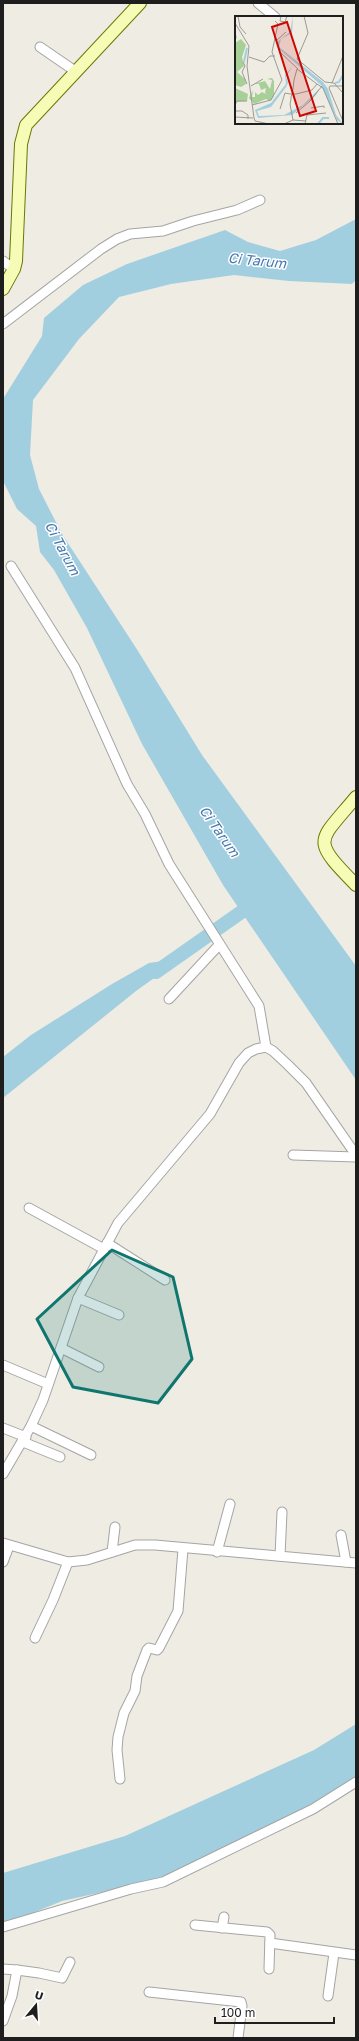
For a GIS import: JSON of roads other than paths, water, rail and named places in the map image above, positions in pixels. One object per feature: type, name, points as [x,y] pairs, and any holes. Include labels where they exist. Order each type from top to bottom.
[{"type":"street","points":[[3,288],[14,269],[24,130],[28,122],[46,106],[75,71],[140,3]]},
{"type":"street","points":[[258,3],[274,16]]},
{"type":"street","points":[[40,47],[75,71]]},
{"type":"street","points":[[3,324],[101,249],[117,239],[130,234],[163,231],[193,221],[238,210],[260,200]]},
{"type":"street","points":[[3,261],[14,269]]},
{"type":"street","points":[[11,566],[75,668],[127,784],[145,814],[169,864],[213,936],[259,1006],[266,1047]]},
{"type":"street","points":[[356,796],[328,830],[324,846],[327,853],[356,885]]},
{"type":"street","points":[[169,999],[219,945]]},
{"type":"street","points":[[3,1474],[25,1439],[31,1426],[48,1384],[78,1298],[105,1246],[128,1210],[181,1151],[210,1114],[239,1062],[248,1053],[256,1049],[266,1047],[273,1051],[306,1083],[356,1156]]},
{"type":"street","points":[[293,1155],[356,1156]]},
{"type":"street","points":[[29,1208],[105,1246],[165,1280]]},
{"type":"street","points":[[78,1298],[119,1315]]},
{"type":"street","points":[[61,1348],[99,1367]]},
{"type":"street","points":[[3,1364],[48,1384]]},
{"type":"street","points":[[31,1426],[91,1455]]},
{"type":"street","points":[[3,1428],[60,1457]]},
{"type":"street","points":[[217,1552],[230,1504]]},
{"type":"street","points":[[280,1556],[282,1512]]},
{"type":"street","points":[[112,1552],[115,1526]]},
{"type":"street","points":[[341,1534],[346,1562]]},
{"type":"street","points":[[3,1562],[6,1544],[68,1562],[87,1560],[135,1545],[356,1563]]},
{"type":"street","points":[[120,1779],[117,1750],[118,1737],[124,1713],[135,1691],[137,1676],[147,1650],[149,1648],[157,1650],[159,1648],[178,1611],[183,1548]]},
{"type":"street","points":[[35,1638],[53,1600],[68,1562]]},
{"type":"street","points":[[3,1927],[131,1889],[163,1882],[306,1812],[356,1782]]},
{"type":"street","points":[[222,1928],[224,1917]]},
{"type":"street","points":[[195,1925],[267,1932],[270,1935],[269,1969]]},
{"type":"street","points":[[270,1943],[356,1955]]},
{"type":"street","points":[[328,1996],[334,1953]]},
{"type":"street","points":[[3,1970],[17,1970],[62,1978],[70,1962]]},
{"type":"street","points":[[3,2021],[12,1996],[17,1970]]},
{"type":"street","points":[[149,1992],[241,2002],[242,2006],[238,2038]]},
{"type":"water","name":"Ci Tarum","points":[[356,219],[356,280],[352,284],[289,281],[234,275],[171,284],[119,297],[79,339],[33,400],[30,455],[39,489],[62,534],[138,651],[202,755],[356,966],[356,1080],[223,885],[142,744],[87,628],[54,570],[40,552],[36,526],[17,509],[3,481],[3,399],[42,336],[44,318],[83,285],[127,264],[225,230],[248,242],[280,251],[316,240]]},
{"type":"water","points":[[170,960],[171,966],[136,991],[3,1098],[3,1057],[31,1035],[112,984],[149,963]]},
{"type":"water","points":[[356,1724],[356,1779],[291,1818],[157,1880],[62,1901],[3,1925],[3,1873],[125,1836],[314,1750]]},
{"type":"waterway","points":[[156,972],[257,901]]}]
